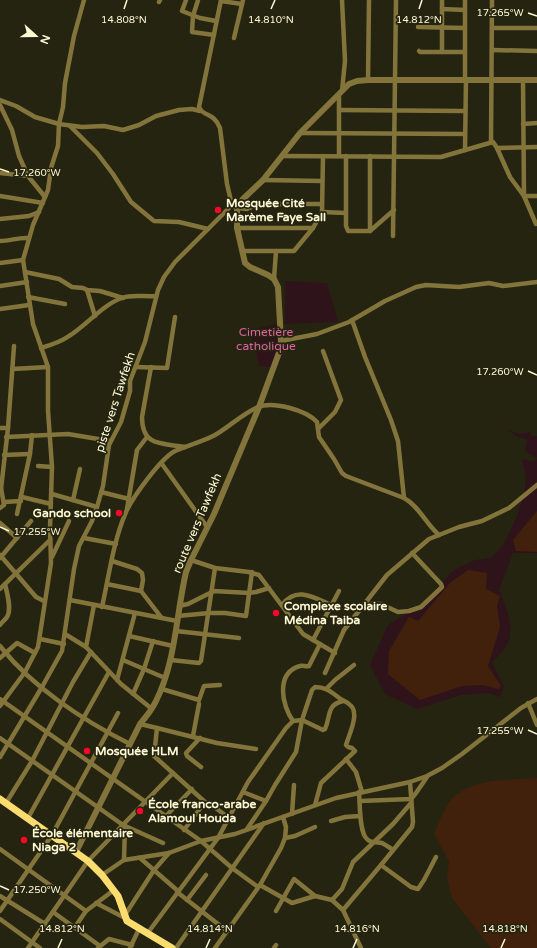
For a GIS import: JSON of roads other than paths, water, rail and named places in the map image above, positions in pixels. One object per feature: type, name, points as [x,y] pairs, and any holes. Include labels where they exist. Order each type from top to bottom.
[{"type":"main road","points":[[3,801],[88,861],[114,890],[121,902],[125,916],[130,924],[172,948]]},
{"type":"street","points":[[0,706],[2,700],[24,672],[35,653],[40,639],[51,558],[52,468],[47,395],[48,367],[33,324],[23,260],[33,225],[48,190],[51,168],[58,146],[59,124],[64,107],[65,83],[74,36],[84,0]]},
{"type":"street","points":[[186,0],[182,10],[194,16],[216,21]]},
{"type":"street","points":[[198,0],[192,32],[214,35]]},
{"type":"street","points":[[200,111],[199,105],[221,0],[243,2],[234,38]]},
{"type":"street","points":[[339,156],[339,110],[345,61],[342,0]]},
{"type":"street","points":[[368,80],[369,0]]},
{"type":"street","points":[[393,236],[396,0]]},
{"type":"street","points":[[442,0],[442,52]]},
{"type":"street","points":[[465,0],[465,150]]},
{"type":"street","points":[[491,142],[492,0]]},
{"type":"street","points":[[442,9],[465,10]]},
{"type":"street","points":[[418,27],[465,28]]},
{"type":"street","points":[[492,28],[537,28]]},
{"type":"street","points":[[492,50],[537,51]]},
{"type":"street","points":[[419,51],[466,52]]},
{"type":"street","points":[[235,206],[244,200],[263,180],[300,134],[349,84],[357,81],[395,79],[537,80]]},
{"type":"street","points":[[523,80],[524,196]]},
{"type":"street","points":[[0,100],[16,106],[35,117],[70,126],[104,126],[127,129],[156,116],[179,110],[192,109],[214,118],[220,128],[227,184],[235,206],[237,228],[245,263],[274,279],[276,251]]},
{"type":"street","points":[[0,105],[12,130],[19,156],[28,176],[45,197]]},
{"type":"street","points":[[339,110],[466,110]]},
{"type":"street","points":[[523,124],[537,123]]},
{"type":"street","points":[[70,126],[97,153],[131,202],[154,221],[179,222],[208,229]]},
{"type":"street","points":[[300,134],[465,134]]},
{"type":"street","points":[[491,142],[494,143],[510,177],[524,196],[536,224]]},
{"type":"street","points":[[282,156],[441,157],[491,142]]},
{"type":"street","points":[[497,148],[537,147]]},
{"type":"street","points":[[242,251],[294,251],[313,228],[322,212],[323,156]]},
{"type":"street","points":[[346,156],[346,226],[348,231],[370,231],[394,210]]},
{"type":"street","points":[[370,156],[370,231]]},
{"type":"street","points":[[0,173],[28,176]]},
{"type":"street","points":[[263,180],[322,181]]},
{"type":"street","points":[[0,196],[43,203]]},
{"type":"street","points":[[524,196],[537,196]]},
{"type":"street","points":[[235,206],[250,209],[260,204],[322,204]]},
{"type":"street","name":"piste vers Tawfekh","points":[[0,757],[58,661],[64,644],[78,552],[97,507],[110,441],[120,422],[130,391],[130,381],[150,325],[156,296],[167,271],[208,229],[235,206]]},
{"type":"street","points":[[0,219],[29,216],[39,212]]},
{"type":"street","points":[[322,212],[346,213]]},
{"type":"street","points":[[29,216],[33,225]]},
{"type":"street","points":[[237,228],[313,228]]},
{"type":"street","points":[[0,241],[20,237],[29,238]]},
{"type":"street","points":[[0,263],[23,260]]},
{"type":"street","points":[[25,272],[59,279],[72,287],[100,291],[123,298],[156,296]]},
{"type":"street","name":"route vers Tawfekh","points":[[76,852],[140,724],[152,709],[162,689],[170,660],[183,586],[190,560],[208,527],[259,407],[278,357],[281,341],[278,287],[274,279]]},
{"type":"street","points":[[0,286],[27,282]]},
{"type":"street","points":[[281,341],[317,334],[352,320],[385,301],[416,287],[426,285],[459,287],[489,283],[503,286],[537,282]]},
{"type":"street","points":[[87,290],[95,316]]},
{"type":"street","points":[[28,297],[65,304]]},
{"type":"street","points":[[41,348],[70,336],[105,308],[123,298]]},
{"type":"street","points":[[0,309],[29,305]]},
{"type":"street","points":[[136,367],[165,368],[168,366],[175,317]]},
{"type":"street","points":[[352,320],[367,364],[391,420],[398,441],[404,498]]},
{"type":"street","points":[[0,508],[3,506],[4,502],[1,487],[8,428],[14,346]]},
{"type":"street","points":[[318,429],[335,412],[341,400],[323,351]]},
{"type":"street","points":[[12,369],[48,367]]},
{"type":"street","points":[[151,368],[142,417],[142,424],[147,437],[152,442],[186,447]]},
{"type":"street","points":[[126,512],[153,472],[174,452],[211,437],[259,407],[282,407],[297,410],[314,418],[317,422],[319,437],[334,458],[342,473],[346,476],[404,498],[413,504],[430,527],[439,535]]},
{"type":"street","points":[[0,428],[8,428]]},
{"type":"street","points":[[0,440],[32,435],[76,434],[110,441]]},
{"type":"street","points":[[17,514],[30,454],[32,435]]},
{"type":"street","points":[[102,607],[116,544],[129,499],[137,450],[147,437]]},
{"type":"street","points":[[4,455],[30,454]]},
{"type":"street","points":[[162,464],[208,527]]},
{"type":"street","points":[[38,466],[52,468]]},
{"type":"street","points":[[73,500],[80,469]]},
{"type":"street","points":[[324,673],[335,653],[344,630],[387,575],[429,539],[459,527],[482,521],[509,508],[537,485]]},
{"type":"street","points":[[101,492],[129,499]]},
{"type":"street","points":[[52,494],[97,507]]},
{"type":"street","points":[[4,502],[21,499],[51,504]]},
{"type":"street","points":[[31,521],[0,556],[36,597],[44,601]]},
{"type":"street","points":[[51,558],[69,521]]},
{"type":"street","points":[[0,523],[17,538]]},
{"type":"street","points":[[84,538],[116,544]]},
{"type":"street","points":[[0,625],[6,619],[8,614],[8,605],[2,586],[50,540]]},
{"type":"street","points":[[364,604],[381,604],[398,612],[409,611],[421,607],[442,587],[441,584],[412,553]]},
{"type":"street","points":[[190,560],[215,568],[252,572],[262,578],[303,634],[335,653]]},
{"type":"street","points":[[112,561],[137,569],[142,573],[143,580],[141,591]]},
{"type":"street","points":[[170,660],[199,663],[202,656],[215,568]]},
{"type":"street","points":[[70,600],[161,617],[178,618],[209,613],[225,613],[246,616],[252,572]]},
{"type":"street","points":[[107,584],[141,591],[161,617]]},
{"type":"street","points":[[179,606],[188,604],[212,591],[249,593],[269,588]]},
{"type":"street","points":[[313,640],[339,591]]},
{"type":"street","points":[[282,606],[287,599],[298,594],[318,599],[331,605]]},
{"type":"street","points":[[86,647],[94,605]]},
{"type":"street","points":[[117,680],[135,612]]},
{"type":"street","points":[[176,631],[239,638]]},
{"type":"street","points":[[65,634],[86,647],[117,680],[152,709]]},
{"type":"street","points":[[129,636],[173,646]]},
{"type":"street","points":[[40,639],[64,644]]},
{"type":"street","points":[[134,694],[153,641]]},
{"type":"street","points":[[0,658],[18,643],[35,653]]},
{"type":"street","points":[[293,721],[283,699],[284,684],[287,675],[301,665],[309,666],[320,644]]},
{"type":"street","points":[[0,646],[24,672],[63,703],[107,733],[130,744]]},
{"type":"street","points":[[3,801],[32,761],[73,682],[91,652]]},
{"type":"street","points":[[123,660],[166,678]]},
{"type":"street","points":[[147,934],[210,850],[243,792],[286,728],[293,721],[302,720],[325,730],[332,706],[329,690],[334,680],[354,665]]},
{"type":"street","points":[[28,818],[109,672]]},
{"type":"street","points":[[162,689],[199,700],[204,686],[220,685]]},
{"type":"street","points":[[247,829],[296,752],[302,720],[312,690],[315,687],[329,690],[343,701],[350,704],[354,711],[354,719],[346,745],[354,751],[321,784],[315,805]]},
{"type":"street","points":[[102,875],[124,860],[169,853],[201,841],[218,838],[247,829],[315,805],[361,792],[410,782],[427,776],[442,768],[462,754],[528,703],[537,699]]},
{"type":"street","points":[[2,700],[165,817],[201,841],[232,868],[259,886],[292,903],[314,896]]},
{"type":"street","points":[[332,706],[335,703],[343,701]]},
{"type":"street","points":[[528,703],[537,725]]},
{"type":"street","points":[[193,736],[199,704]]},
{"type":"street","points":[[0,911],[52,835],[118,714]]},
{"type":"street","points":[[140,724],[217,743],[256,749]]},
{"type":"street","points":[[157,728],[154,754],[205,802],[209,803],[229,818]]},
{"type":"street","points":[[0,738],[124,825],[163,843]]},
{"type":"street","points":[[200,738],[186,753],[187,756],[200,767]]},
{"type":"street","points":[[346,759],[356,772],[361,792],[360,816],[362,828],[367,840],[383,844],[393,850]]},
{"type":"street","points":[[28,948],[88,861],[174,773]]},
{"type":"street","points":[[332,900],[342,889],[353,862],[393,824],[411,801],[427,776]]},
{"type":"street","points":[[343,910],[382,865],[413,824],[410,782]]},
{"type":"street","points":[[292,814],[294,785]]},
{"type":"street","points":[[165,817],[192,789]]},
{"type":"street","points":[[243,792],[266,801]]},
{"type":"street","points":[[360,801],[411,801]]},
{"type":"street","points":[[184,830],[205,802]]},
{"type":"street","points":[[331,821],[346,817],[360,816]]},
{"type":"street","points":[[215,948],[259,886],[281,848],[285,838],[286,828],[283,817]]},
{"type":"street","points":[[176,948],[264,823]]},
{"type":"street","points":[[124,825],[124,860]]},
{"type":"street","points":[[285,838],[295,836],[315,827]]},
{"type":"street","points":[[0,850],[86,911]]},
{"type":"street","points":[[96,904],[125,916],[154,870],[169,853]]},
{"type":"street","points":[[382,865],[411,887],[418,889],[436,857]]},
{"type":"street","points":[[140,858],[187,900],[227,931]]},
{"type":"street","points":[[187,900],[206,875]]},
{"type":"street","points":[[276,911],[294,880],[314,896],[332,900],[343,910],[361,948]]},
{"type":"street","points":[[75,927],[86,911],[114,890]]},
{"type":"street","points":[[0,896],[44,924]]},
{"type":"street","points":[[53,912],[75,927],[99,947],[109,940],[132,946],[139,930]]},
{"type":"street","points":[[0,919],[40,948]]},
{"type":"place","name":"Mosquée Cité Marème Faye Sall","points":[[218,210]]},
{"type":"place","name":"Gando school","points":[[119,513]]},
{"type":"place","name":"Complexe scolaire Médina Taiba","points":[[276,613]]},
{"type":"place","name":"Mosquée HLM","points":[[87,751]]},
{"type":"place","name":"École franco-arabe Alamoul Houda","points":[[140,811]]},
{"type":"place","name":"École élémentaire Niaga 2","points":[[24,840]]},
{"type":"park label","name":"Cimetière catholique","points":[[266,339]]}]
